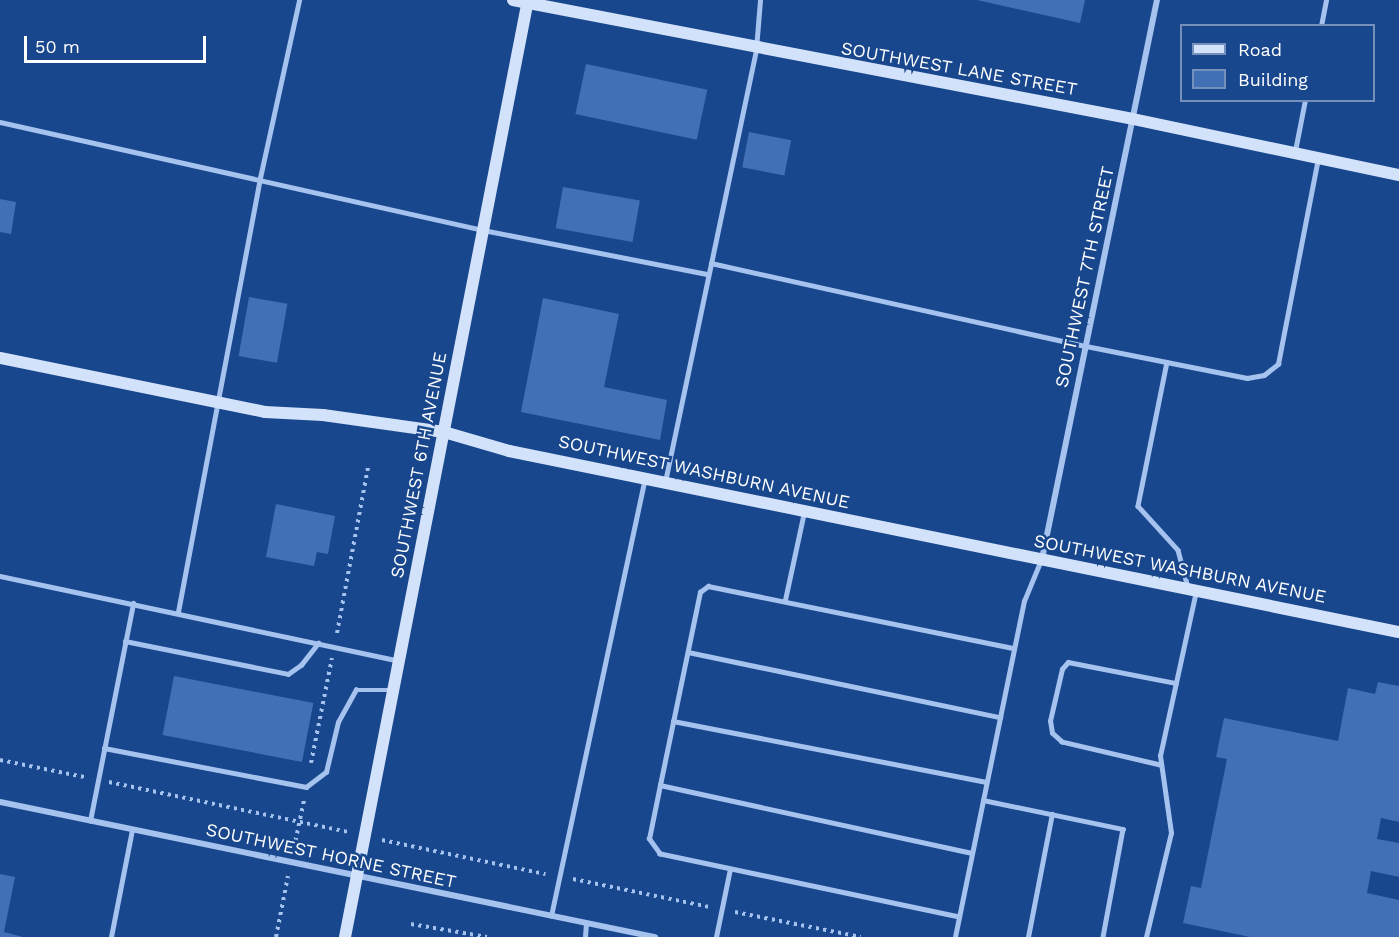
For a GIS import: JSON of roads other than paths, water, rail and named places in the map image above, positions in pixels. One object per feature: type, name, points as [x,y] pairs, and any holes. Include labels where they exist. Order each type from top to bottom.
[{"type":"main road","name":"SOUTHWEST LANE STREET","points":[[513,0],[756,50],[1318,155],[1399,175]]},
{"type":"main road","name":"SOUTHWEST 6TH AVENUE","points":[[345,937],[528,2]]},
{"type":"main road","name":"SOUTHWEST WASHBURN AVENUE","points":[[0,358],[265,412],[323,415],[444,432],[509,451],[1399,632]]},
{"type":"street","name":"SOUTHWEST 7TH STREET","points":[[1042,559],[1156,0]]},
{"type":"street","name":"SOUTHWEST HORNE STREET","points":[[0,802],[656,937]]},
{"type":"lane","points":[[178,612],[260,178],[298,0]]},
{"type":"lane","points":[[665,482],[756,50],[760,0]]},
{"type":"lane","points":[[1321,24],[1326,0]]},
{"type":"lane","points":[[1295,151],[1305,102]]},
{"type":"lane","points":[[0,122],[260,178],[483,230],[708,274]]},
{"type":"lane","points":[[711,263],[1086,346],[1247,378],[1264,375],[1278,364],[1318,155]]},
{"type":"lane","points":[[1146,937],[1171,833],[1161,765],[1192,590],[1178,550],[1138,506],[1167,362]]},
{"type":"lane","points":[[551,916],[645,478]]},
{"type":"lane","points":[[785,600],[804,512]]},
{"type":"lane","points":[[954,937],[1024,601],[1042,559]]},
{"type":"lane","points":[[0,576],[399,660]]},
{"type":"lane","points":[[959,916],[660,854],[652,848],[649,839],[660,785],[700,592],[708,586],[1014,648]]},
{"type":"lane","points":[[90,821],[133,603]]},
{"type":"lane","points":[[126,641],[288,674],[301,665],[318,643]]},
{"type":"lane","points":[[688,652],[1000,717]]},
{"type":"lane","points":[[1161,765],[1062,742],[1052,733],[1050,721],[1062,669],[1068,662],[1176,683]]},
{"type":"lane","points":[[105,748],[306,787],[326,772],[338,722],[356,690],[393,690]]},
{"type":"lane","points":[[673,722],[986,782]]},
{"type":"lane","points":[[660,785],[972,853]]},
{"type":"lane","points":[[983,800],[1123,829],[1103,937]]},
{"type":"lane","points":[[1028,937],[1052,814]]},
{"type":"lane","points":[[111,937],[132,830]]},
{"type":"lane","points":[[716,937],[730,869]]},
{"type":"lane","points":[[585,937],[586,923]]}]
